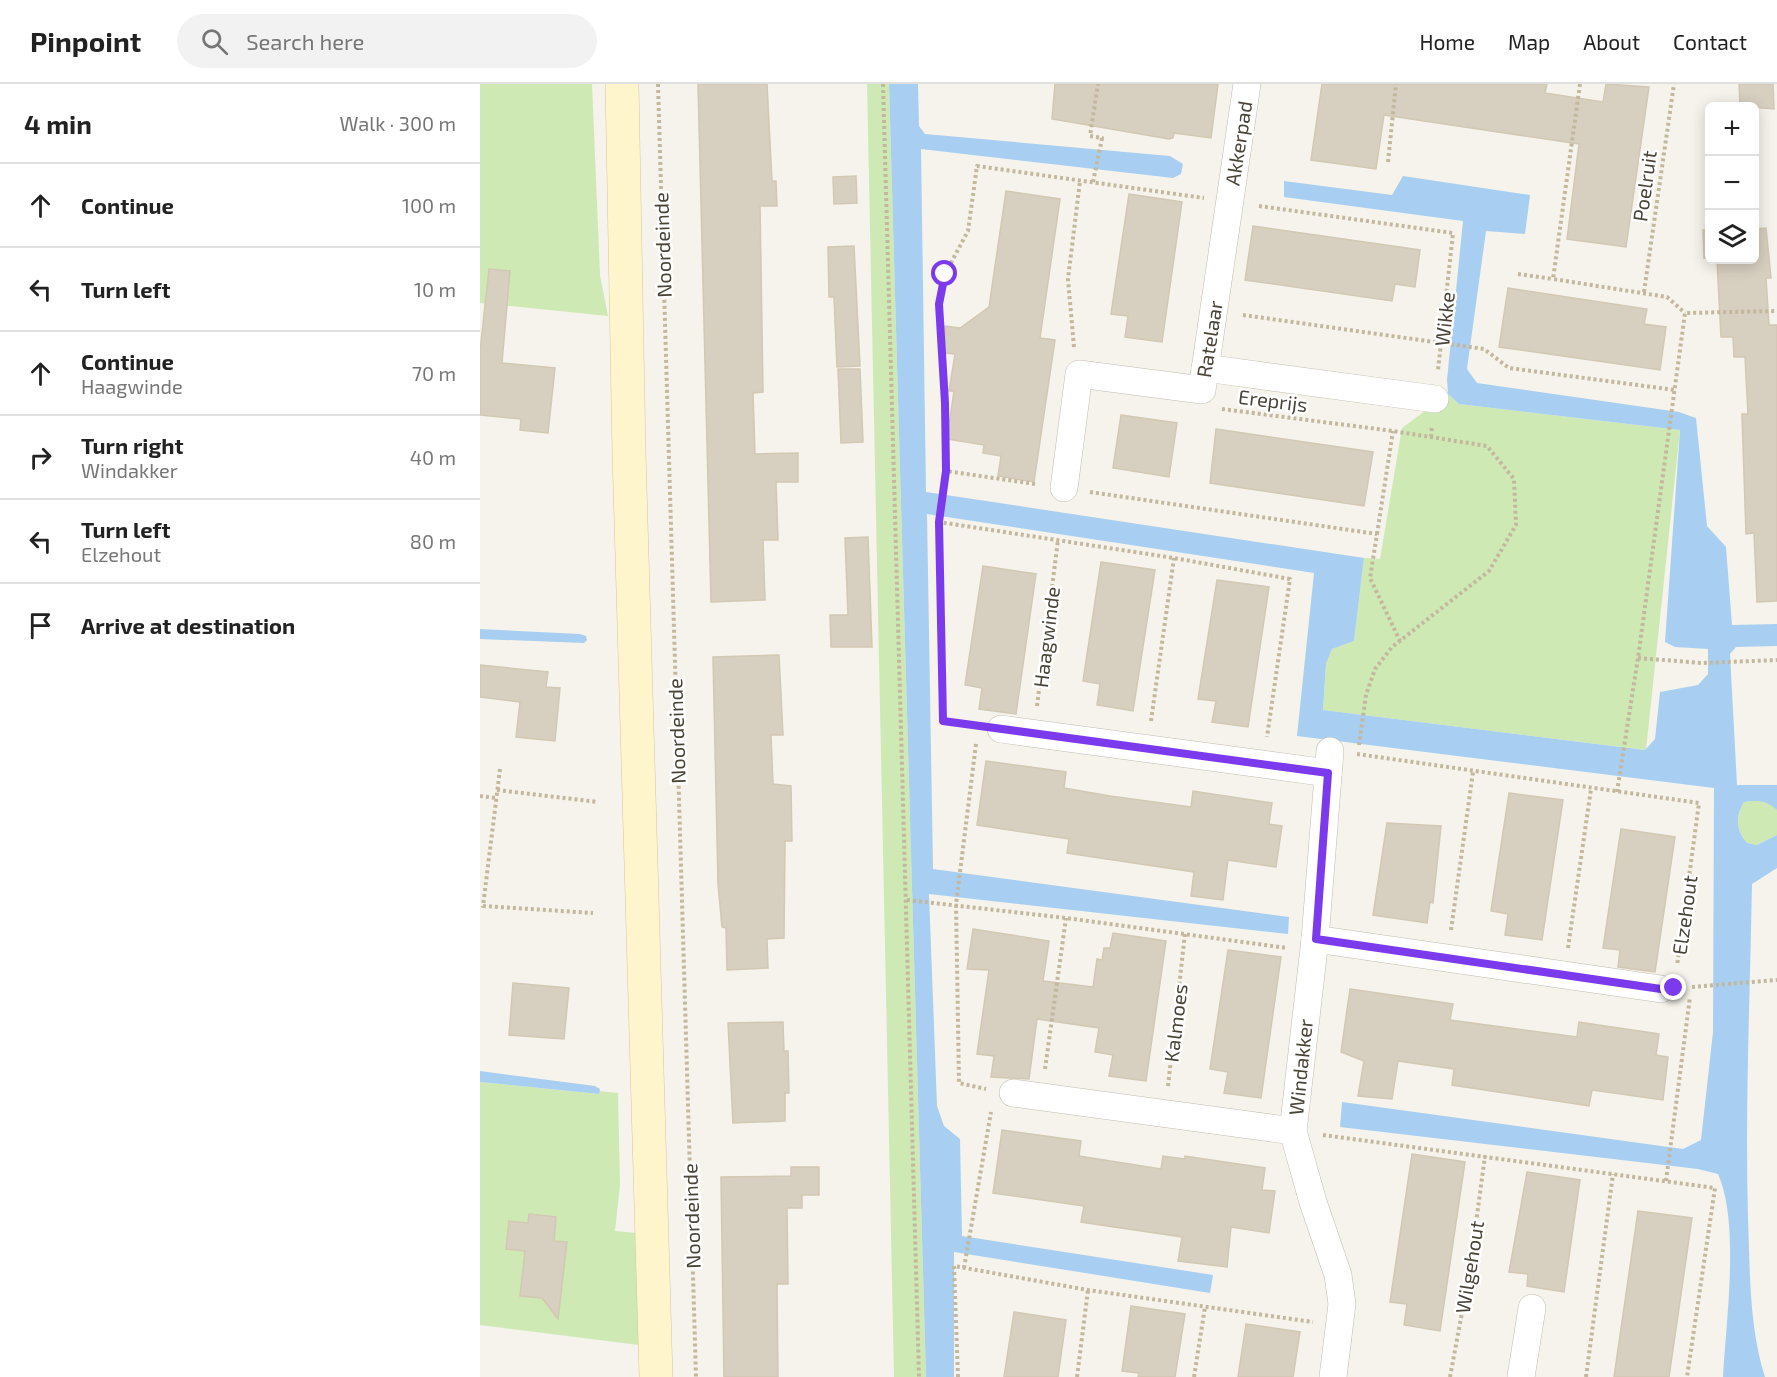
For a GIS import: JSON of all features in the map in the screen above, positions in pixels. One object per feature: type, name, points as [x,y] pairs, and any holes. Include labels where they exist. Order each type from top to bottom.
[{"type":"main road","name":"Noordeinde","points":[[622,84],[629,465],[656,1377]]},
{"type":"street","name":"Akkerpad","points":[[1229,202],[1247,84]]},
{"type":"street","name":"Ratelaar","points":[[1079,374],[1202,390],[1229,202]]},
{"type":"street","points":[[1205,368],[1435,399]]},
{"type":"street","points":[[1064,488],[1079,374]]},
{"type":"street","points":[[990,727],[1264,764],[1329,762]]},
{"type":"street","name":"Windakker","points":[[1329,762],[1315,946],[1293,1131],[1313,1202],[1338,1275],[1342,1304],[1333,1377]]},
{"type":"street","points":[[1315,946],[1447,958],[1667,989]]},
{"type":"street","points":[[1004,1092],[1293,1131]]},
{"type":"street","points":[[1521,1377],[1532,1308]]},
{"type":"path","name":"Noordeinde","points":[[658,84],[696,1377]]},
{"type":"path","points":[[883,84],[909,900],[919,1377]]},
{"type":"path","points":[[1093,182],[1102,138],[1090,136],[1098,84]]},
{"type":"path","points":[[1388,162],[1396,84]]},
{"type":"path","points":[[1553,279],[1580,84]]},
{"type":"path","name":"Poelruit","points":[[1644,292],[1674,84]]},
{"type":"path","points":[[964,1268],[1004,1092],[959,1083],[956,902],[959,865],[990,727],[943,721],[939,522],[946,471],[944,357],[939,304],[945,274],[968,231],[978,166],[1229,202]]},
{"type":"path","points":[[1079,374],[1073,342],[1068,279],[1080,181]]},
{"type":"path","name":"Wikke","points":[[1229,202],[1453,233],[1435,399]]},
{"type":"path","points":[[1518,274],[1667,297],[1685,313],[1777,311]]},
{"type":"path","points":[[1214,311],[1484,349],[1509,368],[1675,390]]},
{"type":"path","points":[[1329,762],[1358,754],[1617,792],[1670,437],[1685,313]]},
{"type":"path","name":"Ereprijs","points":[[1218,408],[1487,446],[1514,479],[1516,525],[1489,571],[1400,641],[1375,669],[1364,706],[1358,754]]},
{"type":"path","points":[[1393,431],[1370,578],[1400,641]]},
{"type":"path","points":[[946,471],[1377,534]]},
{"type":"path","points":[[939,522],[1174,558],[1290,579],[1264,764]]},
{"type":"path","name":"Haagwinde","points":[[1033,733],[1058,540]]},
{"type":"path","points":[[1148,749],[1174,558]]},
{"type":"path","points":[[1638,658],[1702,663],[1777,660]]},
{"type":"path","points":[[500,769],[481,906],[592,913]]},
{"type":"path","points":[[1447,958],[1473,771]]},
{"type":"path","points":[[1564,975],[1591,789]]},
{"type":"path","points":[[498,790],[598,802]]},
{"type":"path","name":"Elzehout","points":[[1617,792],[1698,803],[1667,989]]},
{"type":"path","points":[[480,796],[496,798]]},
{"type":"path","points":[[909,900],[956,902],[1185,933],[1315,946]]},
{"type":"path","points":[[1041,1097],[1066,918]]},
{"type":"path","name":"Kalmoes","points":[[1164,1113],[1185,933]]},
{"type":"path","points":[[1667,989],[1777,980]]},
{"type":"path","points":[[1666,1181],[1692,987]]},
{"type":"path","points":[[1293,1131],[1715,1188],[1687,1377]]},
{"type":"path","name":"Wilgehout","points":[[1450,1377],[1469,1275],[1485,1156]]},
{"type":"path","points":[[1586,1377],[1613,1174]]},
{"type":"path","points":[[958,1377],[954,1266],[1088,1290],[1340,1326]]},
{"type":"path","points":[[1077,1377],[1088,1290]]},
{"type":"path","points":[[1194,1377],[1205,1306]]},
{"type":"green space","points":[[480,84],[592,84],[600,275],[608,316],[480,303]]},
{"type":"green space","points":[[867,84],[889,84],[926,1377],[894,1377]]},
{"type":"green space","points":[[1448,394],[1459,404],[1680,430],[1646,750],[1323,710],[1326,664],[1332,649],[1354,641],[1364,558],[1380,559],[1402,428]]},
{"type":"green space","points":[[1759,800],[1771,804],[1777,810],[1777,835],[1757,845],[1747,843],[1743,838],[1738,818],[1744,802]]},
{"type":"green space","points":[[480,1082],[599,1094],[599,1091],[618,1093],[620,1185],[615,1231],[636,1233],[639,1345],[480,1325]]},
{"type":"water","points":[[889,84],[918,84],[919,126],[925,134],[1170,156],[1183,164],[1181,174],[1173,178],[921,149],[926,492],[1364,558],[1354,641],[1332,649],[1326,664],[1323,710],[1645,750],[1655,739],[1660,692],[1698,685],[1708,674],[1708,649],[1675,647],[1665,642],[1680,430],[1459,404],[1448,394],[1447,380],[1463,221],[1284,197],[1284,181],[1392,195],[1403,176],[1530,195],[1525,234],[1486,231],[1467,369],[1477,383],[1679,412],[1696,418],[1707,526],[1726,547],[1732,625],[1777,624],[1777,646],[1736,647],[1730,654],[1737,785],[1777,785],[1777,810],[1762,802],[1744,802],[1738,818],[1739,828],[1747,843],[1757,845],[1777,835],[1777,868],[1752,884],[1748,1051],[1747,1176],[1750,1278],[1756,1338],[1765,1377],[1723,1377],[1729,1301],[1730,1245],[1725,1194],[1718,1174],[1698,1169],[1340,1127],[1342,1102],[1683,1149],[1701,1140],[1713,1032],[1714,788],[1297,736],[1314,573],[927,514],[933,869],[1289,917],[1288,934],[929,894],[937,1106],[944,1126],[960,1139],[962,1236],[1213,1275],[1210,1293],[954,1252],[954,1377],[926,1377]]},
{"type":"water","points":[[480,629],[580,634],[586,636],[587,640],[584,643],[480,639]]},
{"type":"water","points":[[480,1071],[595,1086],[600,1089],[599,1094],[480,1082]]},
{"type":"building","points":[[698,84],[767,84],[772,181],[776,181],[777,206],[760,206],[763,392],[753,393],[755,454],[798,453],[798,482],[776,482],[778,540],[763,540],[765,600],[711,602]]},
{"type":"building","points":[[1055,84],[1218,84],[1211,138],[1174,133],[1173,138],[1169,139],[1052,119]]},
{"type":"building","points":[[1322,84],[1547,84],[1545,93],[1603,102],[1606,84],[1649,87],[1626,247],[1567,239],[1579,144],[1384,115],[1376,169],[1311,160]]},
{"type":"building","points":[[1739,84],[1773,84],[1774,109],[1759,108],[1759,102],[1740,102]]},
{"type":"building","points":[[856,176],[857,203],[834,204],[833,177]]},
{"type":"building","points":[[1006,191],[1060,199],[1040,338],[1055,340],[1034,482],[998,476],[1001,456],[983,453],[984,445],[947,439],[954,391],[949,391],[955,354],[945,353],[945,326],[960,328],[989,307]]},
{"type":"building","points":[[1129,194],[1182,202],[1162,342],[1125,337],[1128,316],[1111,314]]},
{"type":"building","points":[[1253,226],[1420,250],[1415,287],[1395,284],[1392,301],[1245,280]]},
{"type":"building","points":[[1766,228],[1771,278],[1766,278],[1769,325],[1777,325],[1777,601],[1757,602],[1754,533],[1746,534],[1742,414],[1748,414],[1745,357],[1734,357],[1733,337],[1721,337],[1717,264],[1759,264],[1759,229]]},
{"type":"building","points":[[1703,230],[1705,230],[1705,258]]},
{"type":"building","points":[[854,246],[860,366],[837,367],[834,297],[829,297],[828,247]]},
{"type":"building","points":[[489,269],[510,271],[502,363],[555,368],[548,433],[520,430],[521,419],[480,415],[480,351]]},
{"type":"building","points":[[1508,288],[1647,309],[1644,324],[1666,327],[1660,370],[1499,347]]},
{"type":"building","points":[[838,369],[860,369],[863,442],[841,443]]},
{"type":"building","points":[[1121,415],[1177,423],[1169,477],[1113,468]]},
{"type":"building","points":[[1216,429],[1373,452],[1364,506],[1210,483]]},
{"type":"building","points":[[868,537],[872,647],[831,647],[830,615],[848,615],[845,538]]},
{"type":"building","points":[[1101,562],[1155,570],[1133,711],[1097,705],[1100,684],[1083,681]]},
{"type":"building","points":[[983,566],[1036,574],[1016,714],[979,709],[982,688],[965,685]]},
{"type":"building","points":[[1217,580],[1269,587],[1248,727],[1212,722],[1216,701],[1198,699]]},
{"type":"building","points":[[779,655],[783,735],[771,735],[773,784],[791,786],[792,841],[785,841],[784,938],[767,939],[768,968],[727,970],[726,928],[722,927],[718,884],[713,657]]},
{"type":"building","points":[[480,665],[548,672],[546,687],[560,688],[555,741],[516,737],[520,702],[480,697]]},
{"type":"building","points":[[986,761],[1066,772],[1064,788],[1110,796],[1191,807],[1193,791],[1272,803],[1269,824],[1282,826],[1276,867],[1228,860],[1223,900],[1191,896],[1194,872],[1067,853],[1069,839],[977,825]]},
{"type":"building","points":[[1509,793],[1563,800],[1542,940],[1505,935],[1508,914],[1491,911]]},
{"type":"building","points":[[1387,823],[1441,826],[1433,903],[1430,902],[1427,923],[1373,915]]},
{"type":"building","points":[[1621,829],[1675,837],[1655,972],[1618,967],[1620,950],[1603,948]]},
{"type":"building","points":[[973,929],[1049,941],[1043,981],[1093,987],[1097,959],[1102,960],[1104,948],[1110,948],[1113,933],[1166,941],[1146,1081],[1109,1076],[1113,1055],[1095,1052],[1099,1028],[1037,1019],[1029,1079],[991,1077],[994,1056],[977,1054],[989,970],[967,969]]},
{"type":"building","points":[[1228,950],[1281,957],[1261,1098],[1224,1093],[1228,1072],[1210,1069]]},
{"type":"building","points":[[513,983],[569,988],[564,1039],[509,1035]]},
{"type":"building","points":[[1350,989],[1453,1004],[1450,1020],[1577,1037],[1579,1022],[1659,1034],[1656,1055],[1668,1057],[1663,1100],[1592,1090],[1589,1106],[1452,1085],[1454,1069],[1398,1061],[1392,1099],[1358,1096],[1364,1061],[1341,1052]]},
{"type":"building","points":[[783,1022],[784,1051],[788,1051],[789,1093],[785,1093],[785,1121],[733,1123],[728,1023]]},
{"type":"building","points":[[1002,1130],[1081,1141],[1079,1156],[1161,1169],[1163,1156],[1185,1159],[1185,1156],[1265,1168],[1262,1190],[1275,1191],[1269,1233],[1231,1227],[1227,1267],[1178,1261],[1182,1237],[1081,1222],[1084,1206],[993,1193]]},
{"type":"building","points":[[1412,1154],[1465,1162],[1440,1331],[1404,1325],[1407,1304],[1390,1302]]},
{"type":"building","points":[[791,1167],[819,1167],[819,1195],[802,1195],[802,1208],[787,1208],[788,1284],[777,1284],[778,1377],[724,1377],[721,1177],[791,1176]]},
{"type":"building","points":[[1527,1172],[1580,1180],[1564,1292],[1527,1286],[1528,1274],[1509,1272]]},
{"type":"building","points":[[1638,1211],[1692,1218],[1669,1377],[1614,1377]]},
{"type":"building","points":[[529,1214],[556,1217],[554,1241],[567,1242],[558,1319],[542,1298],[520,1296],[525,1251],[506,1249],[509,1221],[528,1223]]},
{"type":"building","points":[[1131,1306],[1185,1314],[1175,1377],[1138,1377],[1139,1373],[1122,1371]]},
{"type":"building","points":[[1014,1312],[1066,1320],[1058,1377],[1004,1377]]},
{"type":"building","points":[[1246,1324],[1300,1332],[1293,1377],[1238,1377]]},
{"type":"route","points":[[945,274],[939,304],[944,357],[946,471],[939,522],[943,721],[1328,773],[1316,939],[1661,989],[1674,988]]}]
